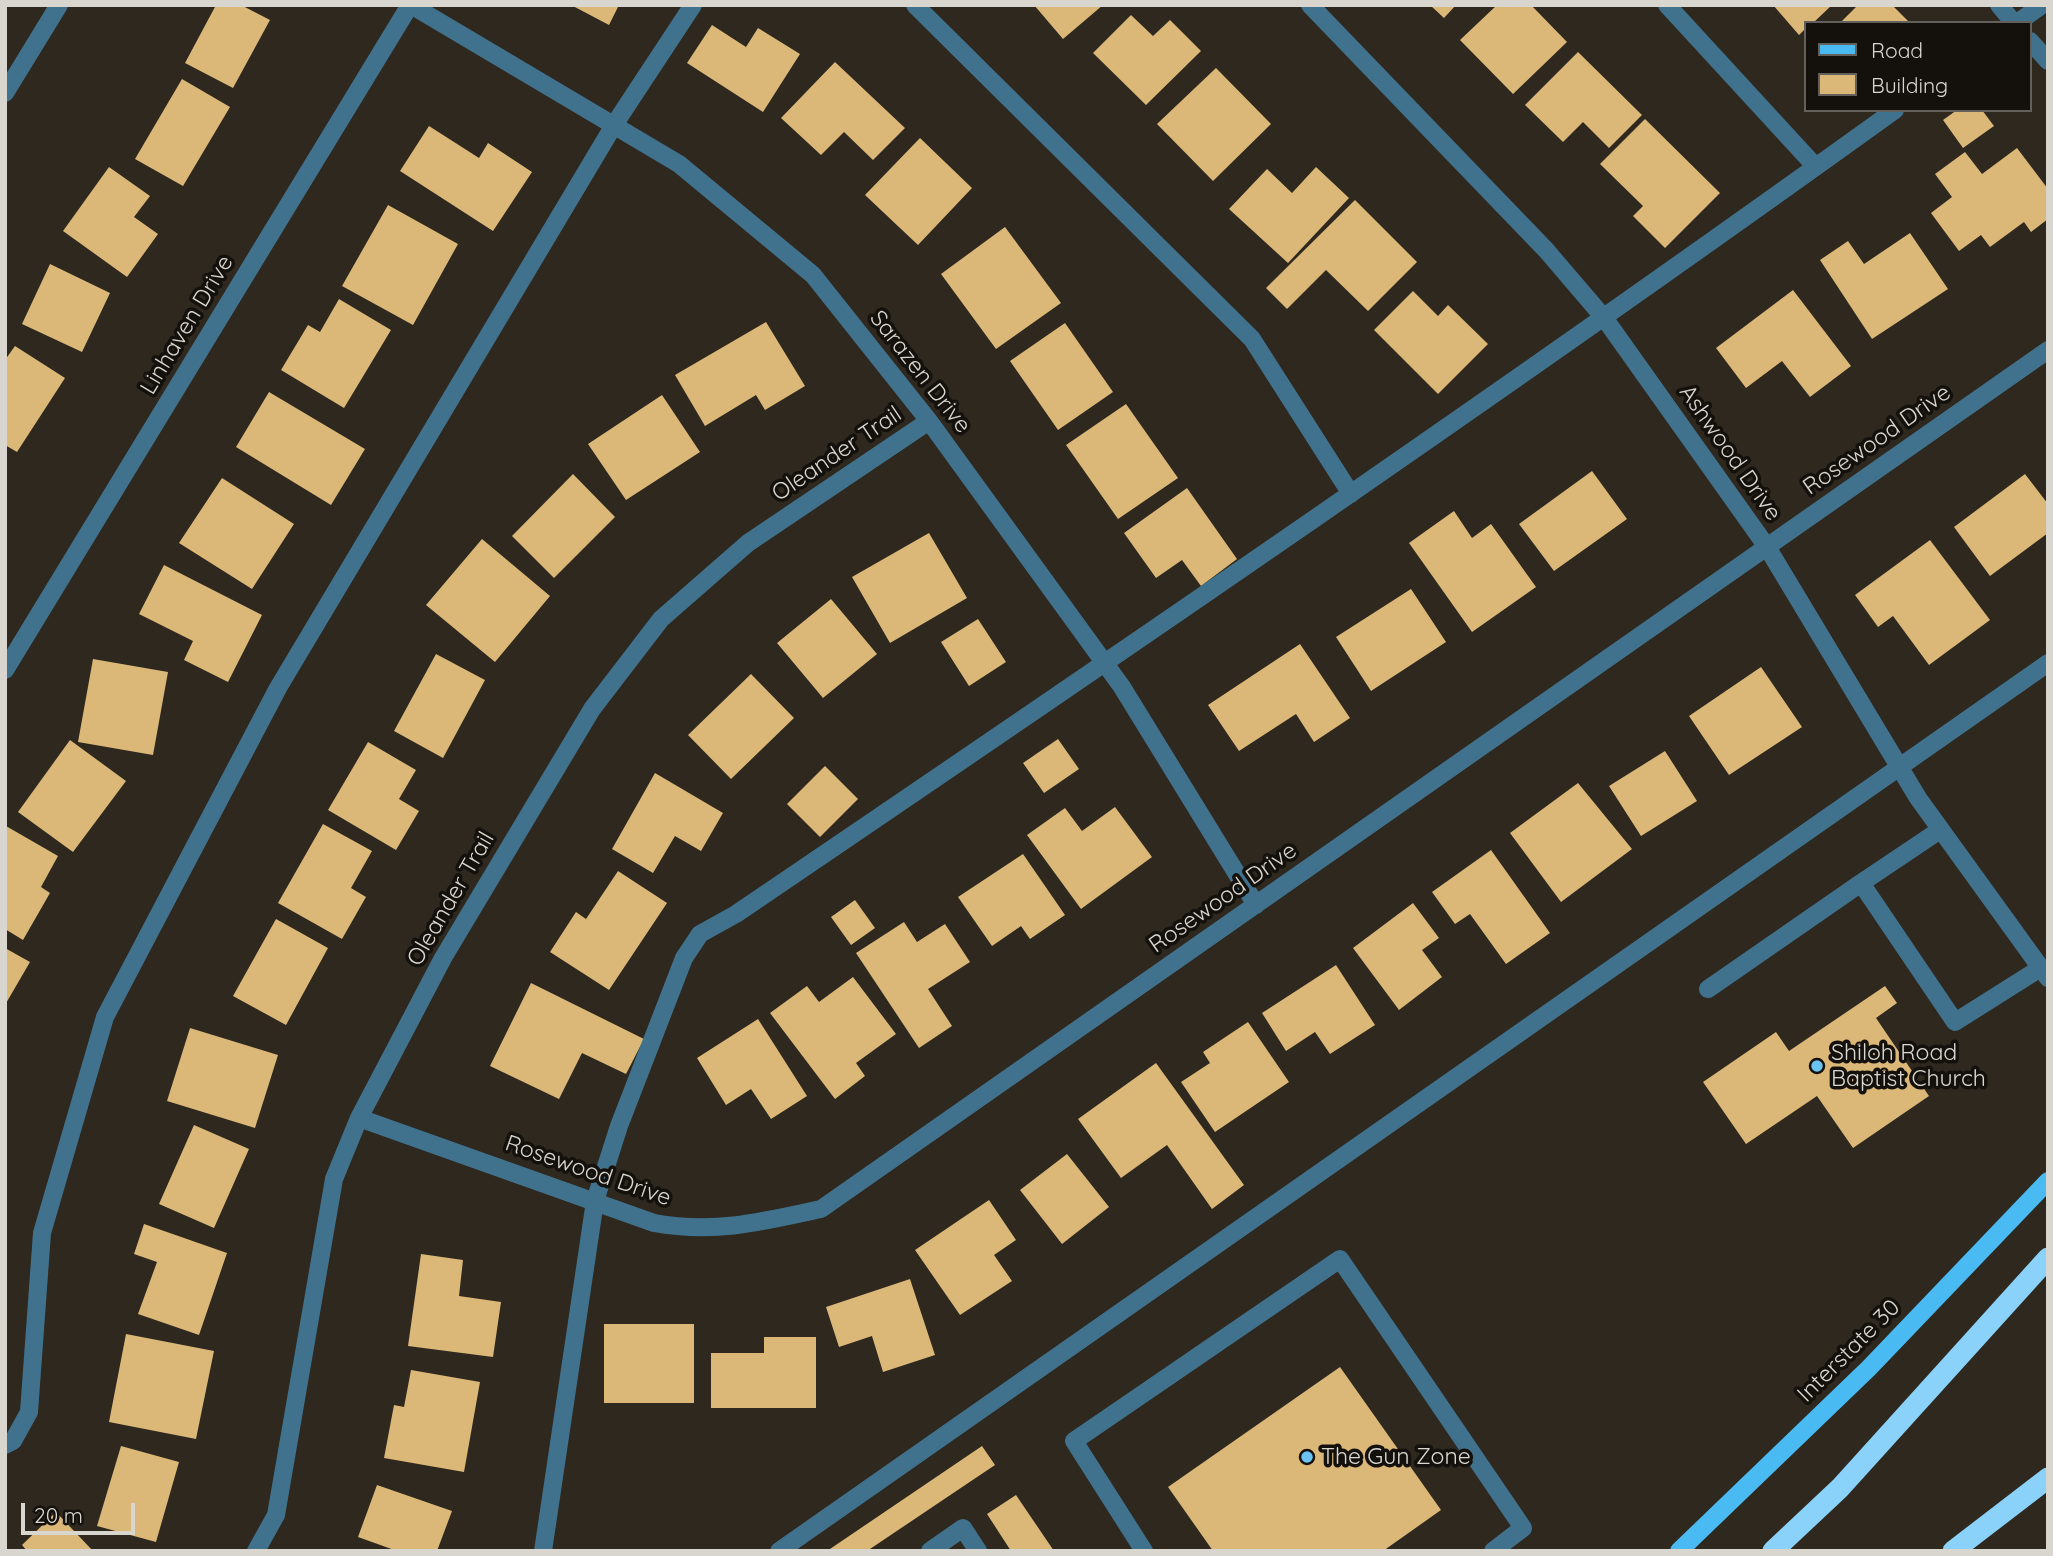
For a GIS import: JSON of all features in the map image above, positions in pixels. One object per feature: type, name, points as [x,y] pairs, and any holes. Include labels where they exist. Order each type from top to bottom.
[{"type":"highway","points":[[1773,1551],[1840,1488],[2048,1258]]},
{"type":"highway","points":[[1953,1551],[2048,1478]]},
{"type":"main road","name":"Interstate 30","points":[[1679,1551],[1869,1368],[2048,1181]]},
{"type":"street","points":[[5,93],[59,5]]},
{"type":"street","name":"Sarazen Drive","points":[[410,5],[679,164],[813,275],[929,421],[1105,664],[1256,905]]},
{"type":"street","name":"Linhaven Drive","points":[[5,670],[410,5]]},
{"type":"street","points":[[5,1445],[13,1441],[29,1412],[43,1233],[105,1017],[278,688],[614,125],[693,5]]},
{"type":"street","points":[[915,5],[1252,339],[1351,494]]},
{"type":"street","name":"Ashwood Drive","points":[[1310,5],[1537,240],[1605,319],[1767,547],[1940,830],[2043,973]]},
{"type":"street","points":[[1667,5],[1816,167]]},
{"type":"street","points":[[1999,5],[2014,21]]},
{"type":"street","points":[[2019,21],[2042,5]]},
{"type":"street","points":[[2032,43],[2048,61]]},
{"type":"street","points":[[542,1551],[595,1201],[619,1126],[684,958],[700,934],[736,914],[1105,664],[1605,319],[1892,112]]},
{"type":"street","name":"Rosewood Drive","points":[[359,1118],[654,1223],[690,1230],[759,1223],[821,1209],[2048,350]]},
{"type":"street","name":"Oleander Trail","points":[[256,1551],[276,1515],[334,1179],[359,1118],[443,958],[592,709],[661,618],[748,543],[929,421]]},
{"type":"street","points":[[779,1551],[2048,663]]},
{"type":"street","points":[[1707,989],[1940,830]]},
{"type":"street","points":[[1861,883],[1955,1022],[2043,973]]},
{"type":"street","points":[[1144,1551],[1074,1441],[1340,1259],[1523,1528],[1493,1551]]},
{"type":"street","points":[[930,1551],[963,1528],[978,1551]]},
{"type":"building","points":[[216,5],[241,5],[270,20],[233,88],[185,63]]},
{"type":"building","points":[[571,5],[619,5],[609,25]]},
{"type":"building","points":[[1034,5],[1103,5],[1063,39]]},
{"type":"building","points":[[1430,5],[1456,5],[1444,18]]},
{"type":"building","points":[[1497,5],[1531,5],[1567,42],[1513,94],[1460,40]]},
{"type":"building","points":[[1773,5],[1832,5],[1815,21],[1804,21],[1804,30],[1799,35]]},
{"type":"building","points":[[1858,5],[1892,5],[1908,21],[1842,21]]},
{"type":"building","points":[[1131,15],[1153,36],[1170,20],[1201,51],[1146,105],[1093,53]]},
{"type":"building","points":[[712,25],[746,47],[758,28],[800,54],[763,112],[687,63]]},
{"type":"building","points":[[1578,52],[1642,115],[1609,148],[1583,122],[1563,142],[1525,105]]},
{"type":"building","points":[[835,62],[905,128],[873,160],[844,132],[821,155],[781,118]]},
{"type":"building","points":[[1216,68],[1271,124],[1213,181],[1157,124]]},
{"type":"building","points":[[182,79],[230,107],[183,186],[135,159]]},
{"type":"building","points":[[1954,112],[1984,112],[1994,126],[1963,148],[1943,120]]},
{"type":"building","points":[[1645,119],[1720,193],[1665,248],[1633,216],[1643,206],[1600,164]]},
{"type":"building","points":[[429,126],[479,158],[488,143],[532,172],[493,231],[400,171]]},
{"type":"building","points":[[920,138],[972,188],[918,245],[865,195]]},
{"type":"building","points":[[2017,148],[2048,189],[2048,219],[2031,232],[2024,222],[1990,247],[1981,235],[1959,251],[1931,213],[1952,197],[1935,174],[1965,152],[1982,174]]},
{"type":"building","points":[[109,167],[150,196],[134,217],[158,234],[127,277],[63,231]]},
{"type":"building","points":[[1316,167],[1349,198],[1288,263],[1229,209],[1267,169],[1292,193]]},
{"type":"building","points":[[1355,200],[1417,262],[1368,311],[1326,270],[1287,309],[1266,288]]},
{"type":"building","points":[[388,205],[458,244],[413,325],[342,286]]},
{"type":"building","points":[[1005,227],[1061,303],[996,349],[941,274]]},
{"type":"building","points":[[1910,233],[1948,289],[1872,339],[1820,260],[1848,241],[1864,264]]},
{"type":"building","points":[[50,264],[110,293],[82,352],[22,324]]},
{"type":"building","points":[[1793,290],[1851,366],[1810,397],[1782,361],[1746,388],[1716,348]]},
{"type":"building","points":[[1413,291],[1438,316],[1448,305],[1488,344],[1438,394],[1374,330]]},
{"type":"building","points":[[339,299],[391,330],[344,408],[281,370],[308,325],[320,332]]},
{"type":"building","points":[[766,322],[805,386],[765,410],[756,395],[705,426],[675,375]]},
{"type":"building","points":[[1065,323],[1113,392],[1058,430],[1010,361]]},
{"type":"building","points":[[15,346],[65,378],[17,452],[5,445],[5,360]]},
{"type":"building","points":[[269,392],[365,449],[331,505],[236,447]]},
{"type":"building","points":[[662,395],[700,452],[626,500],[588,444]]},
{"type":"building","points":[[1126,404],[1178,478],[1118,519],[1066,445]]},
{"type":"building","points":[[1592,471],[1627,519],[1554,571],[1519,524]]},
{"type":"building","points":[[573,474],[615,517],[554,578],[512,536]]},
{"type":"building","points":[[2025,474],[2048,504],[2048,533],[1990,576],[1954,527]]},
{"type":"building","points":[[222,478],[294,524],[252,589],[179,543]]},
{"type":"building","points":[[1187,488],[1237,559],[1201,586],[1182,560],[1156,578],[1124,533]]},
{"type":"building","points":[[1454,511],[1472,538],[1491,524],[1536,587],[1472,632],[1409,543]]},
{"type":"building","points":[[929,533],[967,598],[890,643],[852,577]]},
{"type":"building","points":[[482,539],[550,596],[495,662],[426,605]]},
{"type":"building","points":[[1930,540],[1990,620],[1929,665],[1893,616],[1878,627],[1855,595]]},
{"type":"building","points":[[164,565],[262,615],[228,682],[184,660],[193,641],[139,614]]},
{"type":"building","points":[[1411,589],[1446,642],[1371,691],[1336,637]]},
{"type":"building","points":[[831,599],[877,654],[823,698],[777,643]]},
{"type":"building","points":[[978,619],[1006,662],[969,686],[941,642]]},
{"type":"building","points":[[1300,644],[1350,718],[1314,742],[1296,714],[1239,751],[1208,705]]},
{"type":"building","points":[[436,654],[485,680],[443,758],[394,731]]},
{"type":"building","points":[[93,659],[168,672],[153,755],[78,742]]},
{"type":"building","points":[[1761,667],[1802,727],[1729,775],[1689,716]]},
{"type":"building","points":[[751,674],[794,718],[731,779],[688,735]]},
{"type":"building","points":[[1058,739],[1079,769],[1044,793],[1023,763]]},
{"type":"building","points":[[70,740],[126,781],[73,852],[18,812]]},
{"type":"building","points":[[368,742],[416,770],[399,799],[419,811],[396,850],[328,810]]},
{"type":"building","points":[[1665,751],[1697,801],[1641,836],[1609,786]]},
{"type":"building","points":[[825,766],[858,799],[820,837],[787,804]]},
{"type":"building","points":[[655,773],[723,813],[701,851],[675,836],[653,873],[612,849]]},
{"type":"building","points":[[1578,783],[1632,849],[1561,902],[1510,833]]},
{"type":"building","points":[[1115,807],[1152,857],[1081,909],[1027,835],[1065,808],[1082,831]]},
{"type":"building","points":[[323,824],[372,851],[351,888],[366,897],[342,939],[278,903]]},
{"type":"building","points":[[6,826],[58,856],[41,887],[50,893],[23,940],[5,929]]},
{"type":"building","points":[[1491,850],[1550,933],[1506,964],[1470,914],[1455,924],[1432,892]]},
{"type":"building","points":[[1023,854],[1065,915],[1030,939],[1021,926],[992,946],[958,897]]},
{"type":"building","points":[[618,871],[667,903],[609,990],[550,952],[576,912],[586,919]]},
{"type":"building","points":[[855,900],[875,928],[851,945],[831,917]]},
{"type":"building","points":[[1413,903],[1439,938],[1422,950],[1442,977],[1399,1010],[1353,948]]},
{"type":"building","points":[[276,919],[328,948],[286,1025],[233,996]]},
{"type":"building","points":[[904,922],[917,942],[945,924],[970,962],[928,989],[952,1026],[919,1048],[856,953]]},
{"type":"building","points":[[5,948],[30,962],[5,1005]]},
{"type":"building","points":[[1336,965],[1375,1025],[1330,1054],[1315,1032],[1286,1051],[1262,1013]]},
{"type":"building","points":[[853,977],[896,1034],[856,1063],[865,1076],[835,1099],[770,1013],[807,986],[819,1002]]},
{"type":"building","points":[[531,983],[644,1039],[626,1074],[582,1053],[559,1099],[490,1066]]},
{"type":"building","name":"Shiloh Road Baptist Church","points":[[1885,986],[1897,1003],[1876,1018],[1929,1096],[1853,1148],[1817,1096],[1746,1144],[1703,1082],[1776,1032],[1789,1051]]},
{"type":"building","points":[[758,1019],[807,1096],[771,1119],[751,1089],[726,1105],[697,1058]]},
{"type":"building","points":[[1248,1022],[1289,1082],[1215,1132],[1181,1082],[1210,1063],[1203,1052]]},
{"type":"building","points":[[190,1028],[278,1055],[255,1128],[167,1101]]},
{"type":"building","points":[[1156,1063],[1244,1185],[1212,1209],[1167,1145],[1121,1178],[1078,1119]]},
{"type":"building","points":[[194,1125],[249,1149],[214,1228],[159,1204]]},
{"type":"building","points":[[1067,1154],[1109,1207],[1062,1244],[1020,1190]]},
{"type":"building","points":[[989,1200],[1016,1240],[994,1255],[1012,1281],[960,1315],[915,1250]]},
{"type":"building","points":[[144,1224],[227,1253],[199,1335],[138,1314],[157,1262],[134,1254]]},
{"type":"building","points":[[421,1254],[463,1260],[459,1296],[501,1302],[493,1357],[408,1346]]},
{"type":"building","points":[[910,1279],[935,1355],[883,1372],[872,1336],[839,1347],[826,1307]]},
{"type":"building","points":[[604,1324],[694,1324],[694,1403],[604,1403]]},
{"type":"building","points":[[126,1334],[214,1351],[196,1439],[109,1422]]},
{"type":"building","points":[[764,1337],[816,1337],[816,1408],[711,1408],[711,1353],[764,1353]]},
{"type":"building","name":"The Gun Zone","points":[[1340,1367],[1441,1510],[1383,1551],[1213,1551],[1168,1487]]},
{"type":"building","points":[[411,1370],[480,1382],[464,1472],[384,1458],[394,1405],[404,1407]]},
{"type":"building","points":[[121,1446],[179,1462],[156,1542],[97,1526]]},
{"type":"building","points":[[982,1446],[995,1465],[867,1551],[827,1551]]},
{"type":"building","points":[[377,1485],[452,1511],[437,1551],[397,1551],[358,1537]]},
{"type":"building","points":[[1016,1495],[1054,1551],[1011,1551],[987,1514]]},
{"type":"building","points":[[56,1512],[93,1551],[27,1551],[22,1545]]},
{"type":"place","name":"Shiloh Road Baptist Church","points":[[1817,1066]]},
{"type":"place","name":"The Gun Zone","points":[[1307,1457]]}]
